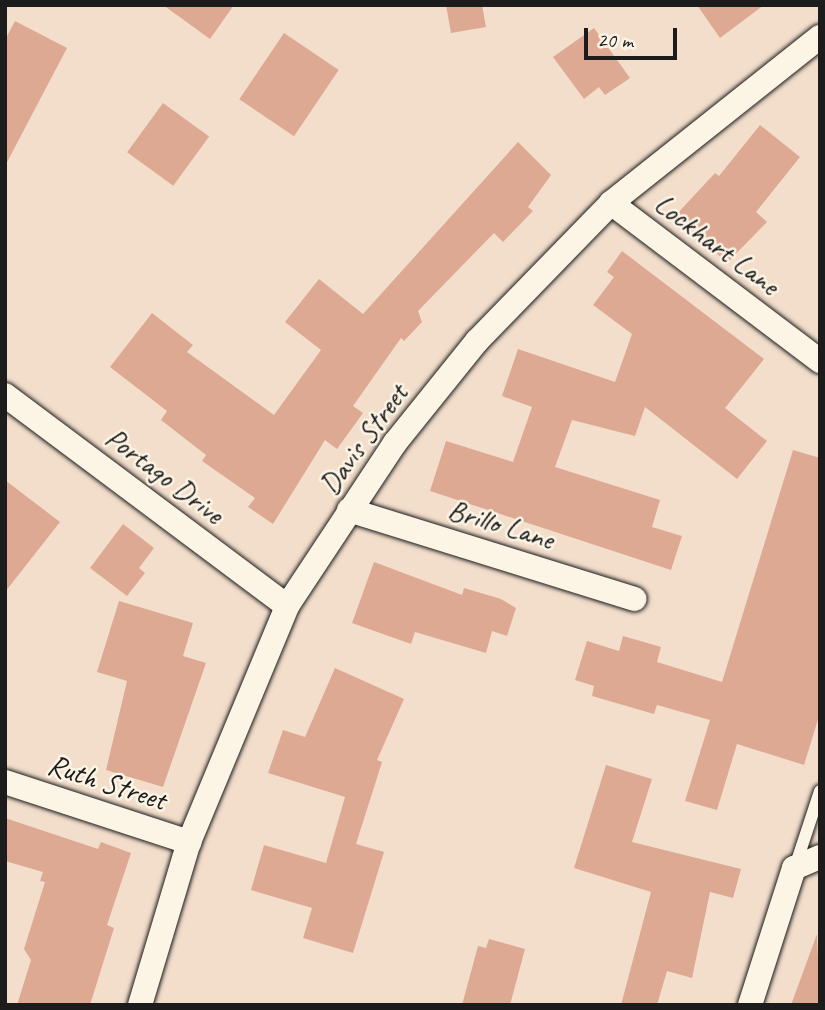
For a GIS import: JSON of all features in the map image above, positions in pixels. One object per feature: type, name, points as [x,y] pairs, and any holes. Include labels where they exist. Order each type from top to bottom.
[{"type":"street","name":"Davis Street","points":[[140,1005],[189,842],[287,606],[349,510],[477,341],[611,203],[668,151],[820,37]]},
{"type":"street","name":"Lockhart Lane","points":[[611,203],[820,361]]},
{"type":"street","name":"Portago Drive","points":[[5,395],[287,606]]},
{"type":"street","name":"Brillo Lane","points":[[349,510],[634,598]]},
{"type":"street","name":"Ruth Street","points":[[5,782],[189,842]]},
{"type":"street","points":[[750,1005],[794,869],[820,857]]},
{"type":"lane","points":[[794,869],[820,791]]},
{"type":"shaded area","points":[[5,5],[820,5],[820,1005],[5,1005]]},
{"type":"building","points":[[163,5],[234,5],[210,39]]},
{"type":"building","points":[[446,5],[482,5],[486,27],[451,33]]},
{"type":"building","points":[[697,5],[764,5],[720,38]]},
{"type":"building","points":[[15,21],[67,48],[5,166],[5,40]]},
{"type":"building","points":[[594,28],[630,78],[605,95],[599,87],[584,99],[553,57]]},
{"type":"building","points":[[284,33],[339,70],[294,136],[239,99]]},
{"type":"building","points":[[163,103],[209,137],[173,186],[127,152]]},
{"type":"building","points":[[760,125],[800,157],[756,212],[767,222],[727,263],[676,215],[715,173],[719,176]]},
{"type":"building","points":[[518,142],[551,175],[528,207],[533,211],[503,242],[494,233],[418,311],[422,322],[404,341],[401,338],[353,406],[363,413],[337,449],[325,440],[273,524],[248,507],[255,498],[202,461],[206,455],[161,420],[167,411],[110,367],[152,313],[193,345],[187,352],[274,415],[321,350],[285,322],[319,279],[363,314]]},
{"type":"building","points":[[622,251],[764,359],[725,408],[767,441],[737,479],[645,407],[635,436],[572,420],[555,467],[660,500],[652,527],[682,536],[671,570],[430,491],[446,441],[513,462],[532,407],[502,396],[518,349],[615,382],[632,334],[593,305],[614,277],[607,272]]},
{"type":"building","points":[[793,450],[820,458],[820,713],[804,765],[737,744],[717,810],[685,801],[710,720],[657,705],[654,714],[592,696],[594,686],[575,680],[587,641],[619,651],[623,636],[661,647],[657,662],[722,682]]},
{"type":"building","points":[[5,480],[60,522],[5,592]]},
{"type":"building","points":[[123,524],[154,548],[139,568],[145,573],[127,596],[90,568]]},
{"type":"building","points":[[374,562],[462,595],[464,588],[501,599],[516,608],[507,636],[492,631],[486,653],[415,632],[411,644],[352,623]]},
{"type":"building","points":[[119,601],[193,623],[183,656],[206,663],[163,787],[106,770],[127,681],[97,672]]},
{"type":"building","points":[[335,668],[404,699],[377,760],[382,762],[356,844],[384,852],[353,953],[303,938],[312,908],[251,890],[264,845],[326,863],[345,797],[268,773],[283,730],[305,737]]},
{"type":"building","points":[[606,765],[652,779],[632,842],[741,869],[733,898],[710,892],[692,978],[667,971],[657,1005],[621,1005],[651,892],[574,868]]},
{"type":"building","points":[[5,818],[98,849],[101,842],[131,853],[107,925],[114,928],[90,1005],[17,1005],[31,960],[24,949],[45,882],[40,881],[43,872],[5,861]]},
{"type":"building","points":[[817,934],[820,1005],[791,1005]]},
{"type":"building","points":[[489,939],[525,949],[510,1005],[462,1005],[478,946],[486,948]]}]
